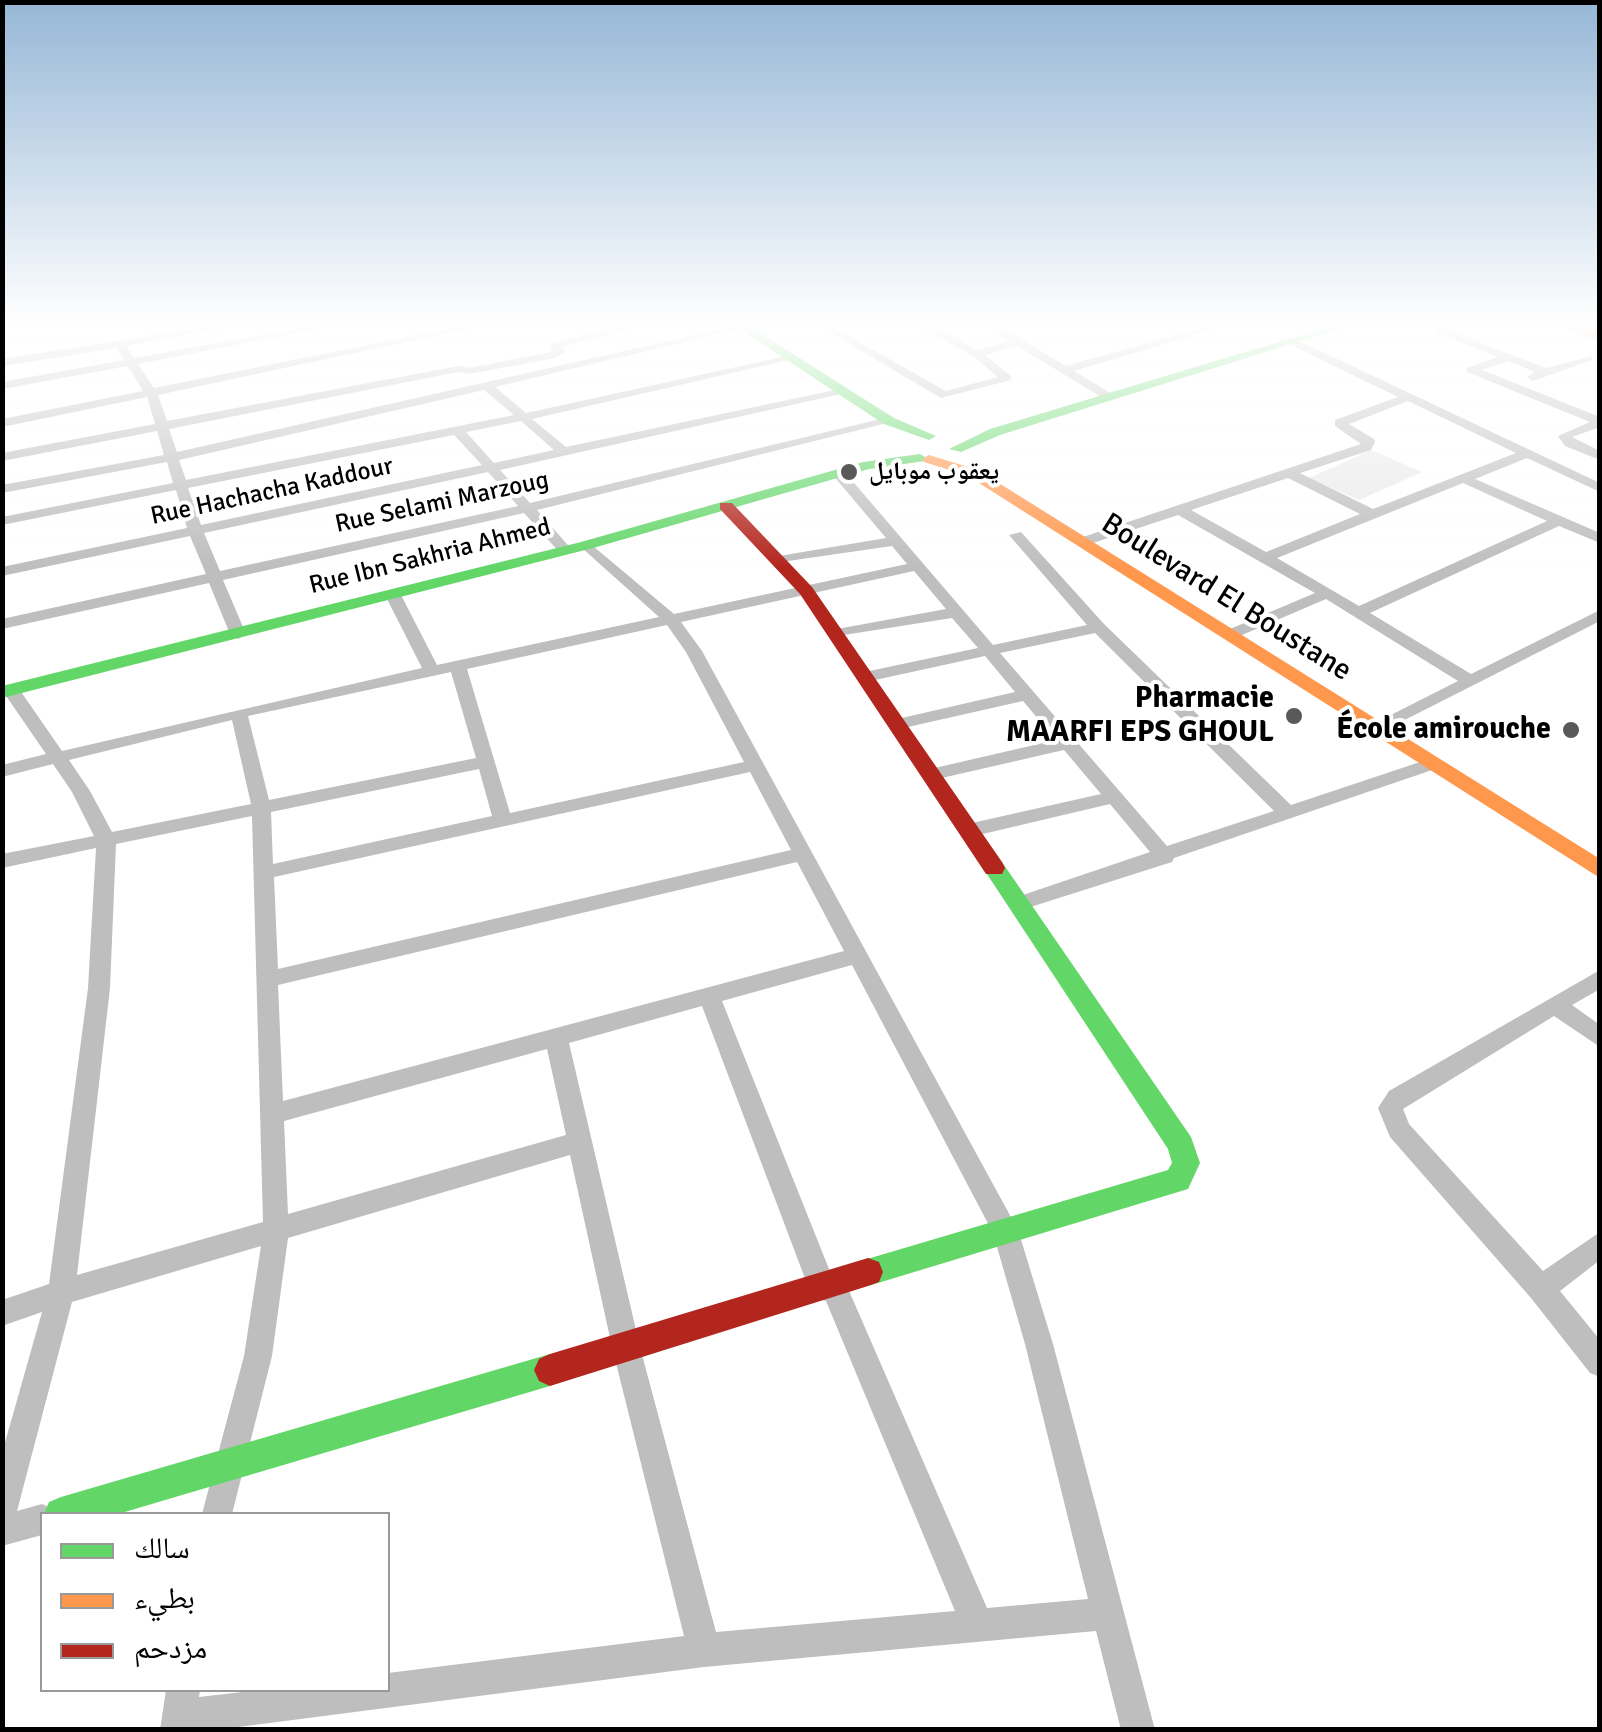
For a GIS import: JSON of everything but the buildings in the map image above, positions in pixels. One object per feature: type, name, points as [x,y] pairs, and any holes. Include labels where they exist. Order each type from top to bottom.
[{"type":"main road","points":[[867,407],[922,442],[995,432],[1074,407]]},
{"type":"main road","name":"Rue Ibn Sakhria Ahmed","points":[[7,692],[576,548],[868,465],[922,442]]},
{"type":"main road","name":"Boulevard El Boustane","points":[[922,442],[1600,870]]},
{"type":"main road","points":[[68,1512],[226,1468],[1178,1180],[1186,1156],[933,774],[806,591],[726,506]]},
{"type":"street","points":[[2,422],[86,407]]},
{"type":"street","points":[[156,407],[195,530],[238,634]]},
{"type":"street","points":[[2,457],[268,407]]},
{"type":"street","points":[[2,489],[173,457],[395,407]]},
{"type":"street","points":[[512,407],[565,453]]},
{"type":"street","points":[[2,521],[565,407]]},
{"type":"street","name":"Rue Hachacha Kaddour","points":[[2,572],[776,407]]},
{"type":"street","points":[[1082,542],[1366,448],[1369,442],[1338,423],[1382,407]]},
{"type":"street","points":[[1428,407],[1600,488]]},
{"type":"street","points":[[1561,407],[1600,422]]},
{"type":"street","points":[[1600,422],[1564,436],[1570,443],[1600,456]]},
{"type":"street","points":[[457,430],[527,507],[672,621],[702,666],[1005,1230],[1138,1730]]},
{"type":"street","name":"Rue Selami Marzoug","points":[[2,624],[527,507],[922,442]]},
{"type":"street","points":[[1265,558],[1526,454]]},
{"type":"street","points":[[1289,473],[1372,514]]},
{"type":"street","points":[[838,474],[1165,857]]},
{"type":"street","points":[[1462,478],[1600,539]]},
{"type":"street","points":[[1180,510],[1327,592],[1470,681]]},
{"type":"street","points":[[1358,612],[1559,521]]},
{"type":"street","points":[[1016,535],[1098,627],[1289,814]]},
{"type":"street","points":[[778,560],[896,541]]},
{"type":"street","points":[[2,771],[239,713],[918,566]]},
{"type":"street","points":[[1229,636],[1327,592]]},
{"type":"street","points":[[393,596],[432,671]]},
{"type":"street","points":[[836,634],[956,612]]},
{"type":"street","points":[[1377,729],[1600,614]]},
{"type":"street","points":[[866,676],[1098,627]]},
{"type":"street","points":[[458,666],[504,821]]},
{"type":"street","points":[[2,1510],[62,1292],[99,988],[106,840],[89,804],[7,692]]},
{"type":"street","points":[[899,724],[1027,695]]},
{"type":"street","points":[[218,1512],[226,1468],[258,1356],[276,1232],[261,806],[239,713]]},
{"type":"street","points":[[933,774],[1068,744]]},
{"type":"street","points":[[2,861],[486,762]]},
{"type":"street","points":[[1018,904],[1432,764]]},
{"type":"street","points":[[262,873],[753,766]]},
{"type":"street","points":[[970,830],[1114,797]]},
{"type":"street","points":[[265,980],[800,854]]},
{"type":"street","points":[[270,1116],[855,956]]},
{"type":"street","points":[[1600,978],[1397,1098],[1390,1108],[1400,1130],[1541,1289],[1600,1363]]},
{"type":"street","points":[[709,996],[828,1287],[978,1626]]},
{"type":"street","points":[[1555,1004],[1600,1038]]},
{"type":"street","points":[[556,1038],[626,1347],[704,1650]]},
{"type":"street","points":[[2,1314],[62,1292],[580,1142]]},
{"type":"street","points":[[1541,1289],[1600,1244]]},
{"type":"street","points":[[2,1531],[40,1521]]},
{"type":"street","points":[[390,1687],[704,1650],[1110,1614]]},
{"type":"street","points":[[178,1712],[348,1692]]},
{"type":"shaded area","points":[[1371,450],[1422,472],[1359,500],[1309,478]]},
{"type":"traffic: fast","points":[[867,407],[889,421],[929,436]]},
{"type":"traffic: fast","points":[[956,449],[995,432],[1078,407]]},
{"type":"traffic: fast","points":[[2,692],[587,545],[868,465],[920,458]]},
{"type":"traffic: fast","points":[[868,1272],[1178,1180],[1186,1163],[1181,1145],[994,868]]},
{"type":"traffic: fast","points":[[68,1512],[550,1370]]},
{"type":"traffic: slow","points":[[929,459],[973,473],[1600,870]]},
{"type":"traffic: jam","points":[[726,506],[806,591],[994,868]]},
{"type":"traffic: jam","points":[[550,1370],[868,1272]]},
{"type":"place","name":"يعقوب موبايل","points":[[849,472]]},
{"type":"place","name":"Pharmacie MAARFI EPS GHOUL","points":[[1294,716]]},
{"type":"place","name":"École amirouche","points":[[1571,730]]}]
